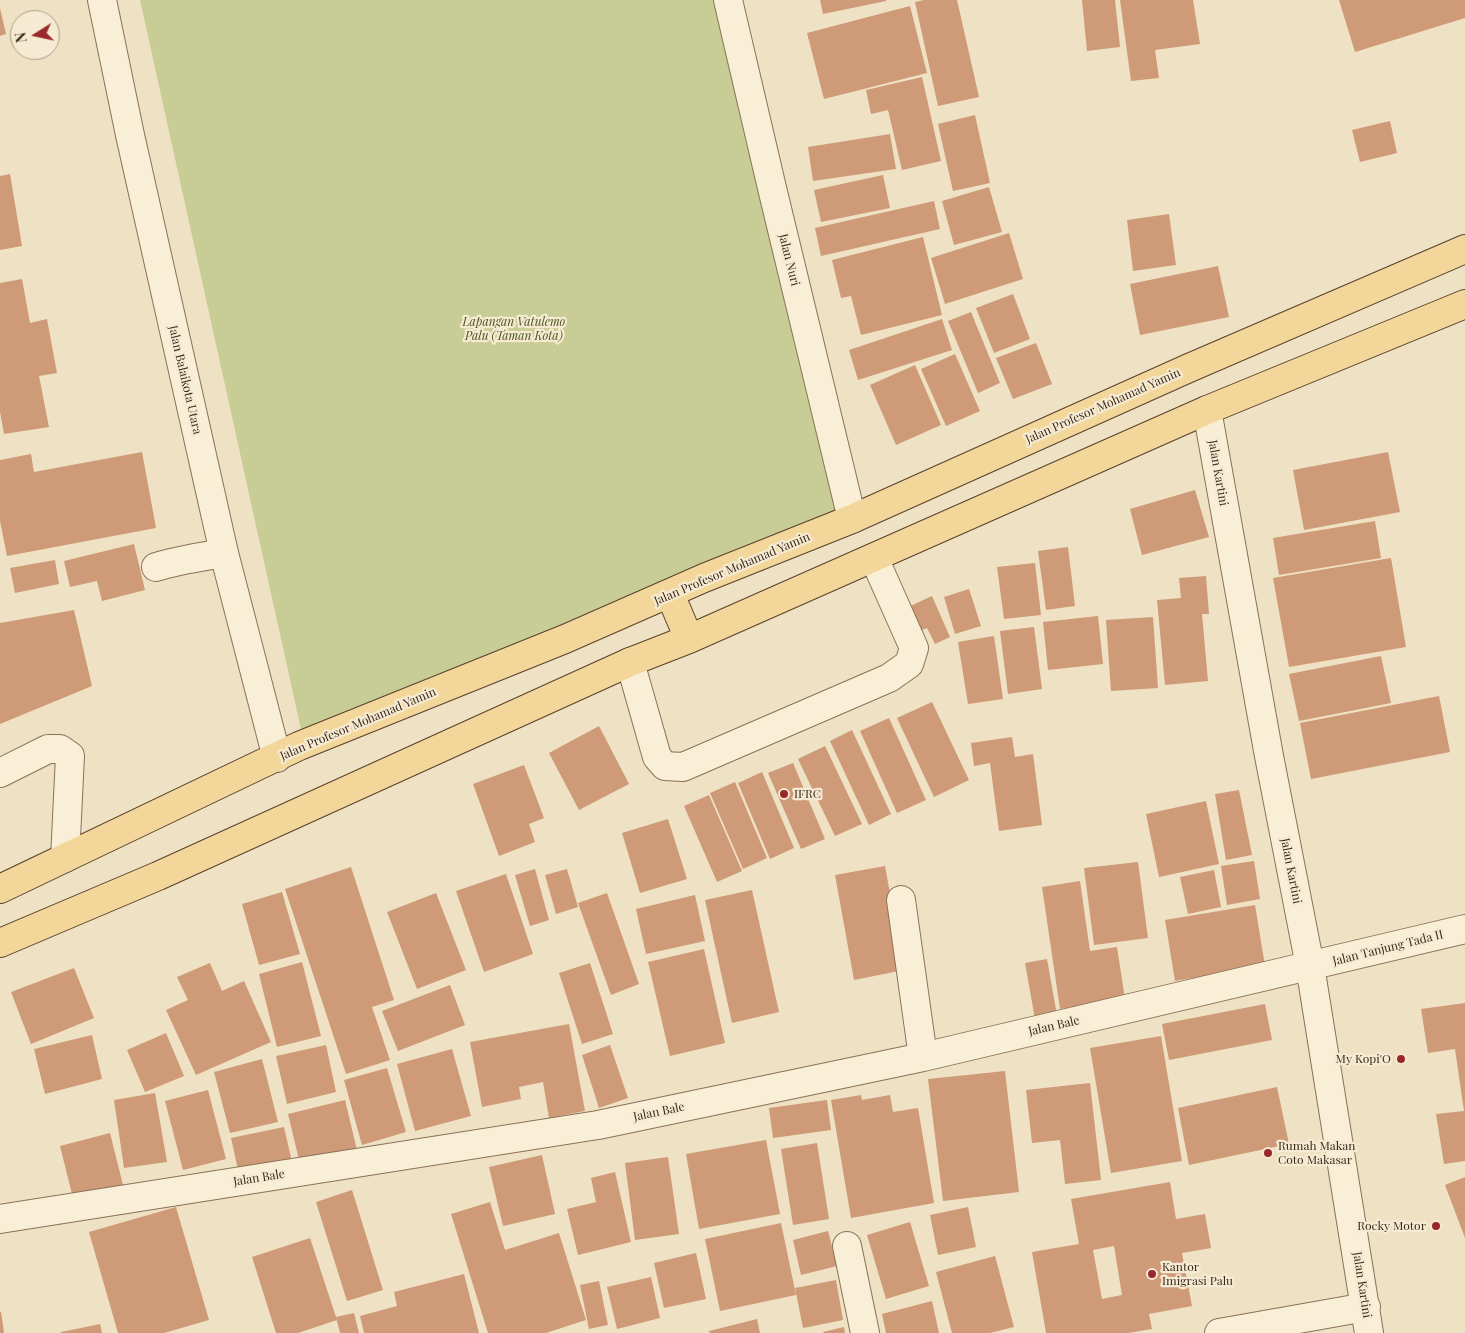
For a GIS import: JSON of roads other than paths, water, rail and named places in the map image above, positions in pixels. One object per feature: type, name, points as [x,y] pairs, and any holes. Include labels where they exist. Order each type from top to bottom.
[{"type":"main road","name":"Jalan Profesor Mohamad Yamin","points":[[0,889],[299,746],[557,642],[704,578],[852,519],[1189,368],[1465,249]]},
{"type":"main road","points":[[0,943],[185,864],[630,662],[688,639],[874,558],[1207,410],[1465,304]]},
{"type":"main road","points":[[670,594],[688,639]]},
{"type":"street","name":"Jalan Balaikota Utara","points":[[102,0],[130,135],[224,553],[277,758]]},
{"type":"street","name":"Jalan Nuri","points":[[728,0],[852,519]]},
{"type":"street","name":"Jalan Kartini","points":[[1207,410],[1269,756],[1310,966],[1368,1320]]},
{"type":"street","points":[[156,567],[224,553]]},
{"type":"street","points":[[630,662],[657,757],[666,766],[682,767],[889,678],[909,664],[914,648],[874,558]]},
{"type":"street","points":[[0,772],[48,749],[60,749],[70,756],[64,858]]},
{"type":"street","points":[[901,900],[923,1057]]},
{"type":"street","name":"Jalan Tanjung Tada II","points":[[1310,966],[1465,929]]},
{"type":"street","name":"Jalan Bale","points":[[0,1219],[598,1125],[923,1057],[1310,966]]},
{"type":"street","points":[[847,1246],[865,1333]]},
{"type":"street","points":[[1219,1333],[1368,1320]]},
{"type":"place","name":"IFRC","points":[[784,794]]},
{"type":"place","name":"My Kopi'O","points":[[1401,1059]]},
{"type":"place","name":"Rumah Makan Coto Makasar","points":[[1268,1153]]},
{"type":"place","name":"Rocky Motor","points":[[1436,1226]]},
{"type":"place","name":"Kantor Imigrasi Palu","points":[[1152,1274]]},
{"type":"park label","name":"Lapangan Vatulemo Palu (Taman Kota)","points":[[514,329]]}]
